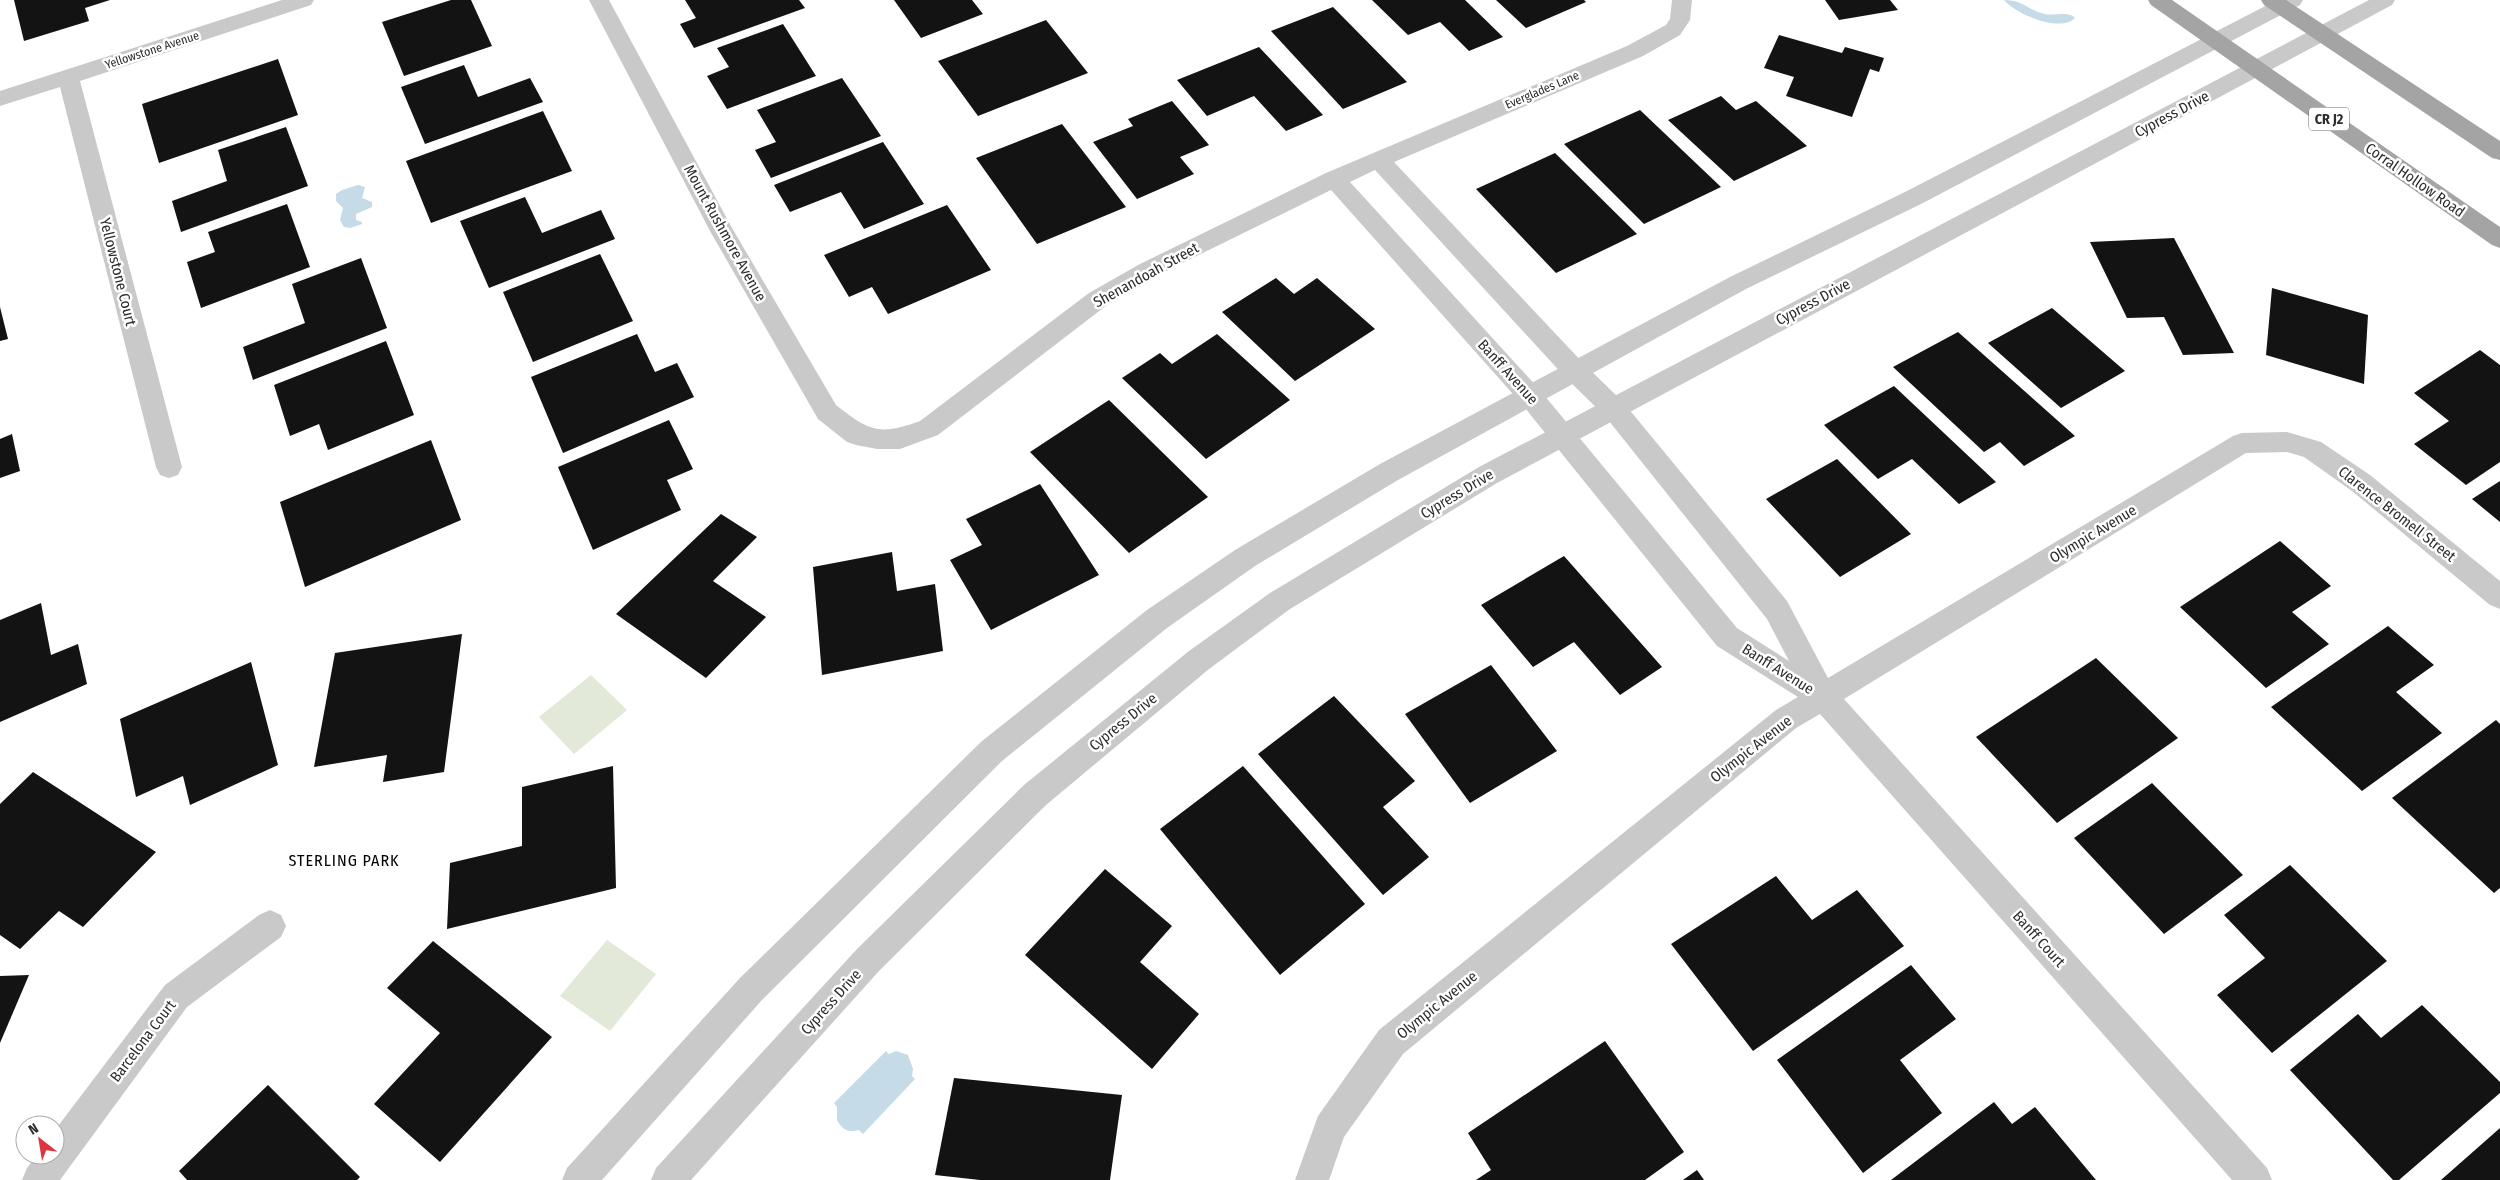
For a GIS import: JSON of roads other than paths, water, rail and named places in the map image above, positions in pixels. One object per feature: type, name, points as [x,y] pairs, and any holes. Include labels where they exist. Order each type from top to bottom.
[{"type":"main road","name":"Corral Hollow Road","points":[[2158,0],[2500,239]]},
{"type":"main road","points":[[2282,2],[2322,34],[2500,152]]},
{"type":"street","name":"Yellowstone Avenue","points":[[0,99],[304,0]]},
{"type":"street","name":"Mount Rushmore Avenue","points":[[599,0],[722,231],[827,412],[856,435],[877,439]]},
{"type":"street","name":"Everglades Lane","points":[[1379,160],[1635,51],[1673,30],[1680,20],[1682,0]]},
{"type":"street","name":"Cypress Drive","points":[[668,1180],[868,960],[1035,795],[1199,660],[1280,601],[1488,475],[2385,0]]},
{"type":"street","points":[[579,1180],[751,989],[992,751],[1157,619],[1245,558],[1389,472],[1738,283],[1913,198],[2216,40],[2282,2]]},
{"type":"street","name":"Yellowstone Court","points":[[68,77],[168,467]]},
{"type":"street","name":"Shenandoah Street","points":[[877,439],[900,439],[929,428],[1098,299],[1148,270],[1334,178],[1379,160]]},
{"type":"street","name":"Banff Avenue","points":[[1379,160],[1575,371],[1614,409],[1777,610],[1824,698]]},
{"type":"street","name":"Banff Avenue","points":[[1334,178],[1530,396],[1727,637],[1824,698]]},
{"type":"street","name":"Olympic Avenue","points":[[1312,1180],[1330,1128],[1391,1042],[1786,719],[1824,698],[2242,443],[2287,442]]},
{"type":"street","name":"Clarence Bromell Street","points":[[2287,442],[2312,450],[2361,483],[2500,597]]},
{"type":"street","name":"Banff Court","points":[[1824,698],[2255,1180]]},
{"type":"street","name":"Barcelona Court","points":[[39,1180],[176,996],[270,926]]},
{"type":"water","points":[[358,185],[365,187],[362,198],[372,202],[372,207],[356,214],[356,220],[362,222],[362,224],[350,228],[344,227],[340,220],[343,208],[336,201],[336,194]]},
{"type":"water","points":[[886,1051],[889,1054],[896,1051],[908,1055],[913,1069],[912,1076],[915,1079],[863,1134],[859,1130],[846,1130],[837,1120],[837,1107],[834,1103]]},
{"type":"waterway","points":[[2010,0],[2024,10],[2044,18],[2069,18]]},
{"type":"district","name":"STERLING PARK","points":[[344,860]]}]
